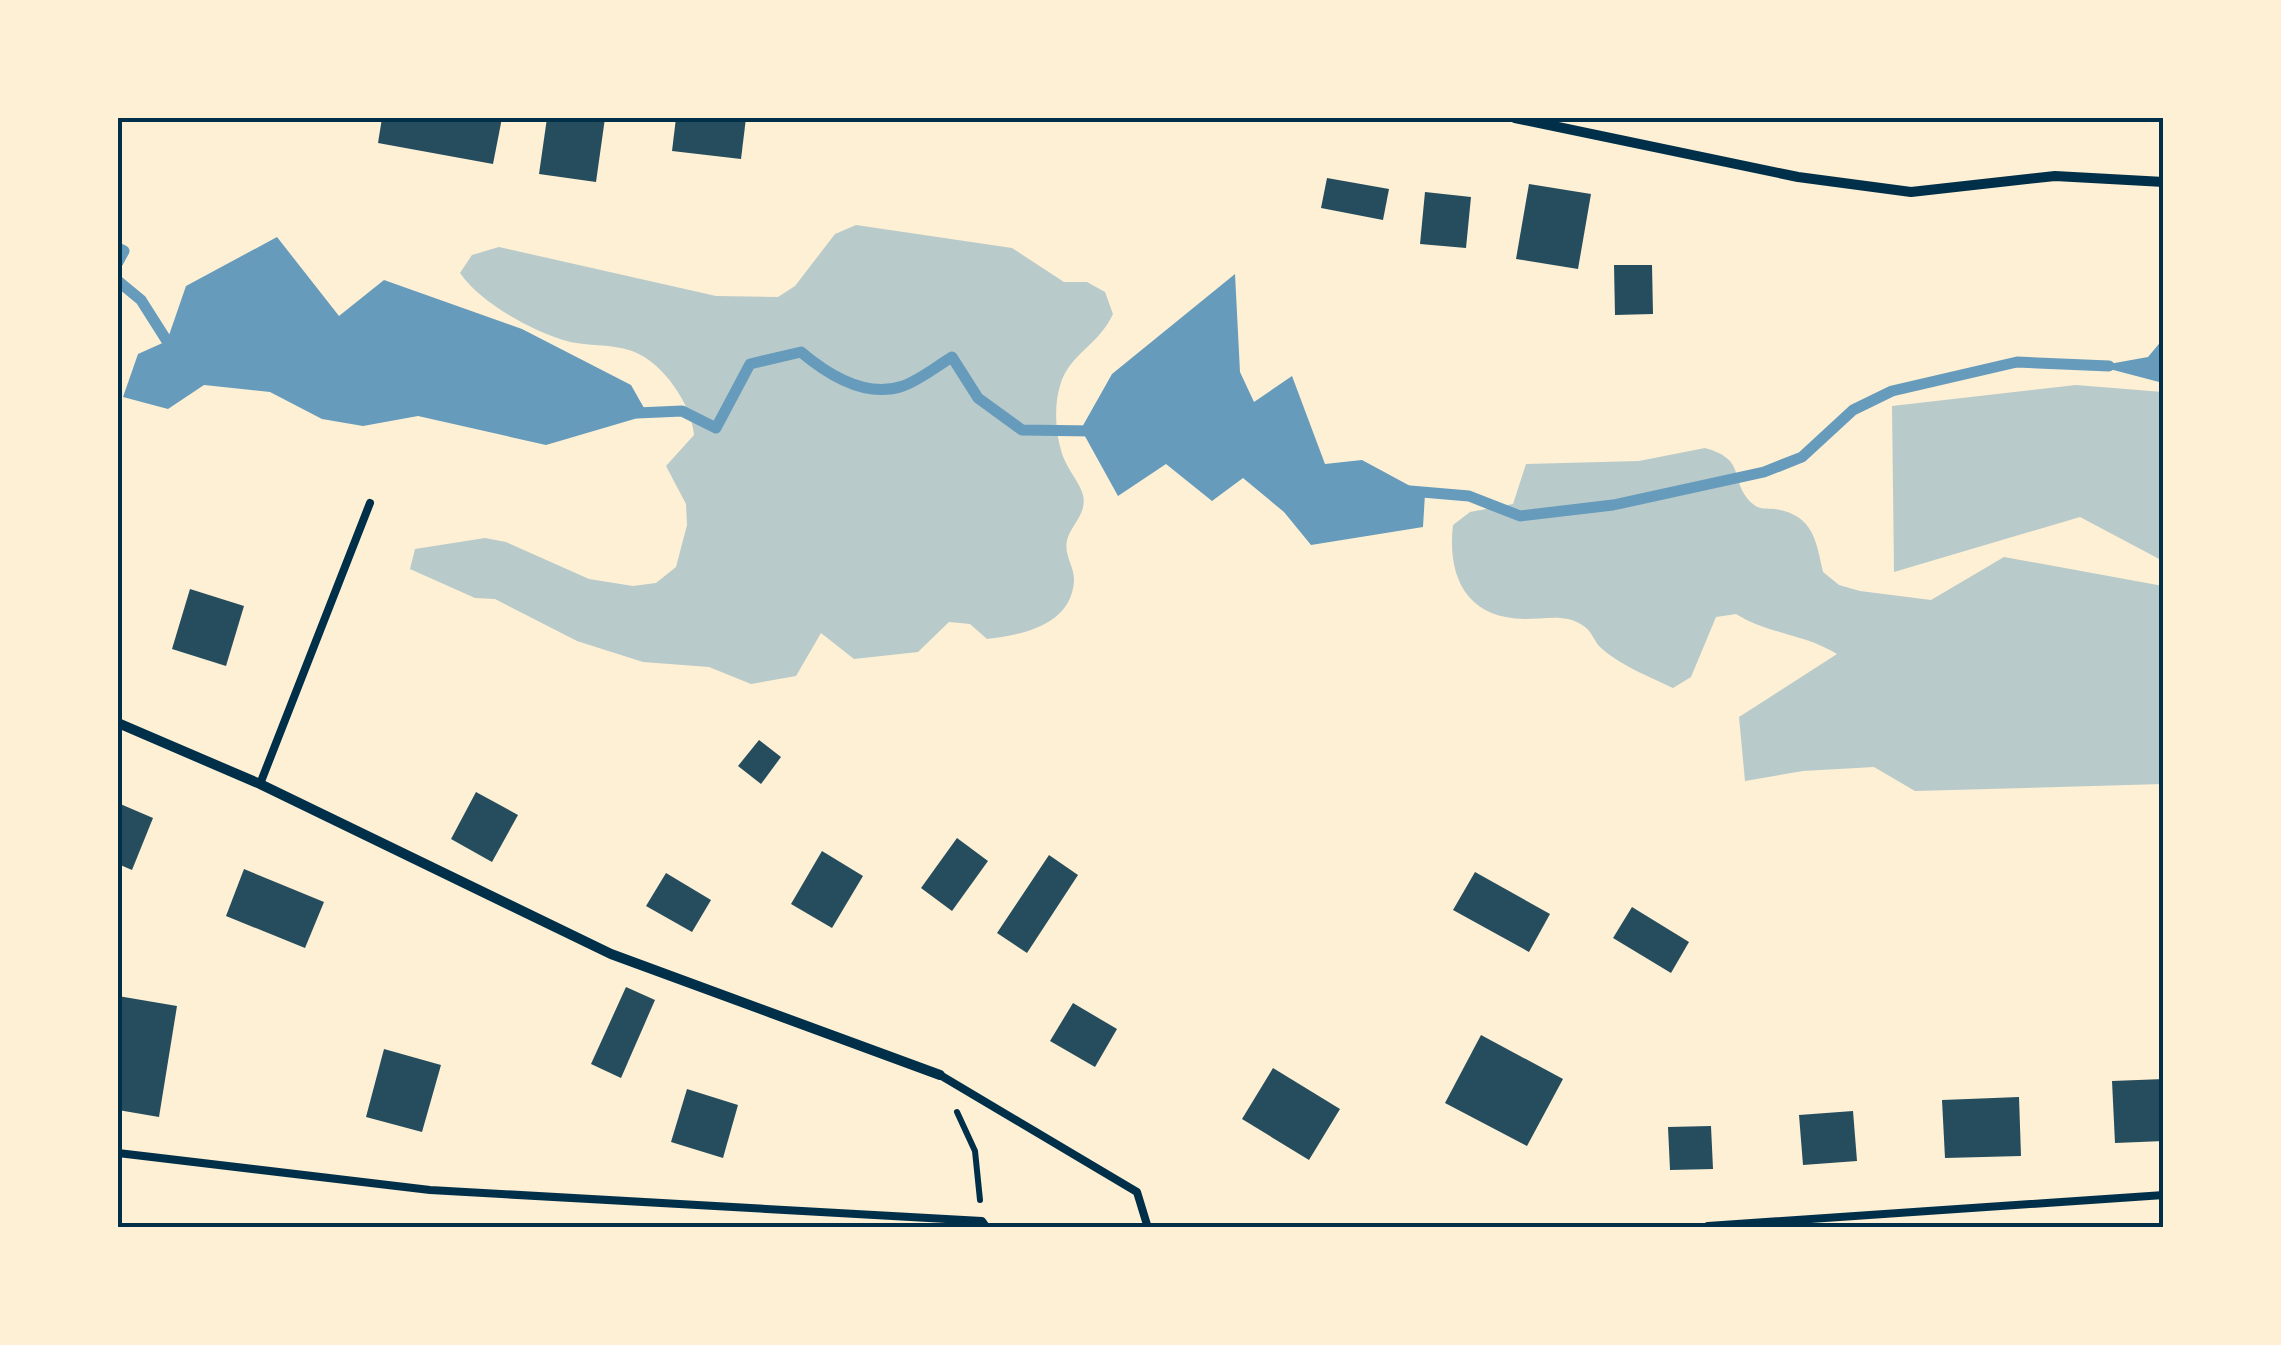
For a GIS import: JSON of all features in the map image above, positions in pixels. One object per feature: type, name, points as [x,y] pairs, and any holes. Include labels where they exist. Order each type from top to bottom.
[{"type":"street","points":[[1515,118],[1798,177],[1911,192],[2055,176],[2164,182]]},
{"type":"street","points":[[118,723],[260,784],[611,954],[940,1075]]},
{"type":"lane","points":[[260,784],[370,503]]},
{"type":"lane","points":[[940,1075],[1138,1192],[1148,1228]]},
{"type":"lane","points":[[118,1154],[430,1190],[985,1224]]},
{"type":"lane","points":[[1708,1226],[2164,1195]]},
{"type":"path","points":[[940,1075],[975,1151],[985,1224]]},
{"type":"shaded area","points":[[856,225],[1012,248],[1064,282],[1087,282],[1105,292],[1113,314],[1070,366],[1058,395],[1059,444],[1084,501],[1067,543],[1074,576],[1071,596],[1054,618],[1029,631],[987,639],[970,624],[949,622],[918,652],[854,659],[821,633],[796,676],[751,684],[709,667],[643,662],[577,641],[495,599],[475,598],[410,569],[415,549],[485,538],[506,542],[589,579],[633,586],[656,583],[676,567],[687,525],[686,504],[666,466],[694,435],[688,411],[674,386],[654,365],[632,351],[563,340],[506,313],[460,273],[472,255],[499,247],[716,296],[778,297],[795,286],[835,234]]},
{"type":"shaded area","points":[[2076,385],[2163,392],[2163,561],[2080,517],[1894,572],[1892,406]]},
{"type":"shaded area","points":[[1705,448],[1728,459],[1753,504],[1788,512],[1805,523],[1815,540],[1823,572],[1839,585],[1931,600],[2004,557],[2163,586],[2163,784],[1915,791],[1874,767],[1803,771],[1745,781],[1739,717],[1837,654],[1736,614],[1716,617],[1691,677],[1673,688],[1615,659],[1578,623],[1564,618],[1505,617],[1475,603],[1465,591],[1453,561],[1453,525],[1470,512],[1513,504],[1526,464],[1639,461]]},
{"type":"water","points":[[277,237],[339,316],[384,280],[522,329],[631,385],[648,415],[546,445],[418,416],[363,426],[322,419],[270,392],[204,385],[168,409],[123,397],[138,354],[167,341],[186,286]]},
{"type":"water","points":[[1235,274],[1240,372],[1254,402],[1292,376],[1325,464],[1362,460],[1425,494],[1423,527],[1311,545],[1284,512],[1243,478],[1212,501],[1166,464],[1118,496],[1081,429],[1112,374]]},
{"type":"water","points":[[2163,339],[2163,383],[2098,366],[2148,357]]},
{"type":"building","points":[[382,118],[502,118],[493,164],[378,143]]},
{"type":"building","points":[[547,118],[605,118],[596,182],[539,174]]},
{"type":"building","points":[[676,118],[746,118],[741,159],[672,151]]},
{"type":"building","points":[[1327,178],[1389,189],[1383,220],[1321,208]]},
{"type":"building","points":[[1529,184],[1591,194],[1578,269],[1516,259]]},
{"type":"building","points":[[1425,192],[1471,197],[1466,248],[1420,244]]},
{"type":"building","points":[[1614,265],[1652,265],[1653,314],[1615,315]]},
{"type":"building","points":[[190,589],[244,606],[226,666],[172,649]]},
{"type":"building","points":[[759,740],[781,757],[761,784],[738,766]]},
{"type":"building","points":[[476,792],[518,815],[492,862],[451,839]]},
{"type":"building","points":[[118,803],[153,818],[132,870],[118,864]]},
{"type":"building","points":[[957,838],[988,861],[952,911],[921,888]]},
{"type":"building","points":[[822,851],[863,876],[832,928],[791,904]]},
{"type":"building","points":[[1049,855],[1078,875],[1027,953],[997,933]]},
{"type":"building","points":[[244,869],[324,902],[305,948],[226,916]]},
{"type":"building","points":[[1475,872],[1550,914],[1529,952],[1453,910]]},
{"type":"building","points":[[666,873],[711,900],[692,932],[646,906]]},
{"type":"building","points":[[1632,907],[1689,942],[1671,973],[1613,938]]},
{"type":"building","points":[[626,987],[655,1000],[621,1078],[591,1064]]},
{"type":"building","points":[[118,996],[177,1006],[159,1117],[118,1110]]},
{"type":"building","points":[[1073,1003],[1117,1029],[1095,1067],[1050,1041]]},
{"type":"building","points":[[1481,1035],[1563,1079],[1527,1146],[1445,1103]]},
{"type":"building","points":[[384,1049],[441,1065],[422,1132],[366,1117]]},
{"type":"building","points":[[1273,1068],[1340,1109],[1309,1160],[1242,1119]]},
{"type":"building","points":[[2164,1079],[2164,1141],[2115,1143],[2112,1081]]},
{"type":"building","points":[[687,1089],[738,1105],[723,1158],[671,1142]]},
{"type":"building","points":[[2019,1097],[2021,1156],[1945,1158],[1942,1100]]},
{"type":"building","points":[[1853,1111],[1857,1161],[1803,1165],[1799,1115]]},
{"type":"building","points":[[1711,1126],[1713,1169],[1670,1170],[1668,1127]]},
{"type":"waterway","points":[[118,248],[124,251],[118,262]]},
{"type":"waterway","points":[[118,281],[141,300],[167,341],[179,343]]},
{"type":"waterway","points":[[637,413],[682,411],[716,428],[750,364],[801,352],[835,376],[875,389],[903,386],[952,357],[978,398],[1022,430],[1092,431]]},
{"type":"waterway","points":[[1410,491],[1469,496],[1520,516],[1613,505],[1764,472],[1802,457],[1853,410],[1892,391],[2017,362],[2109,366]]}]
